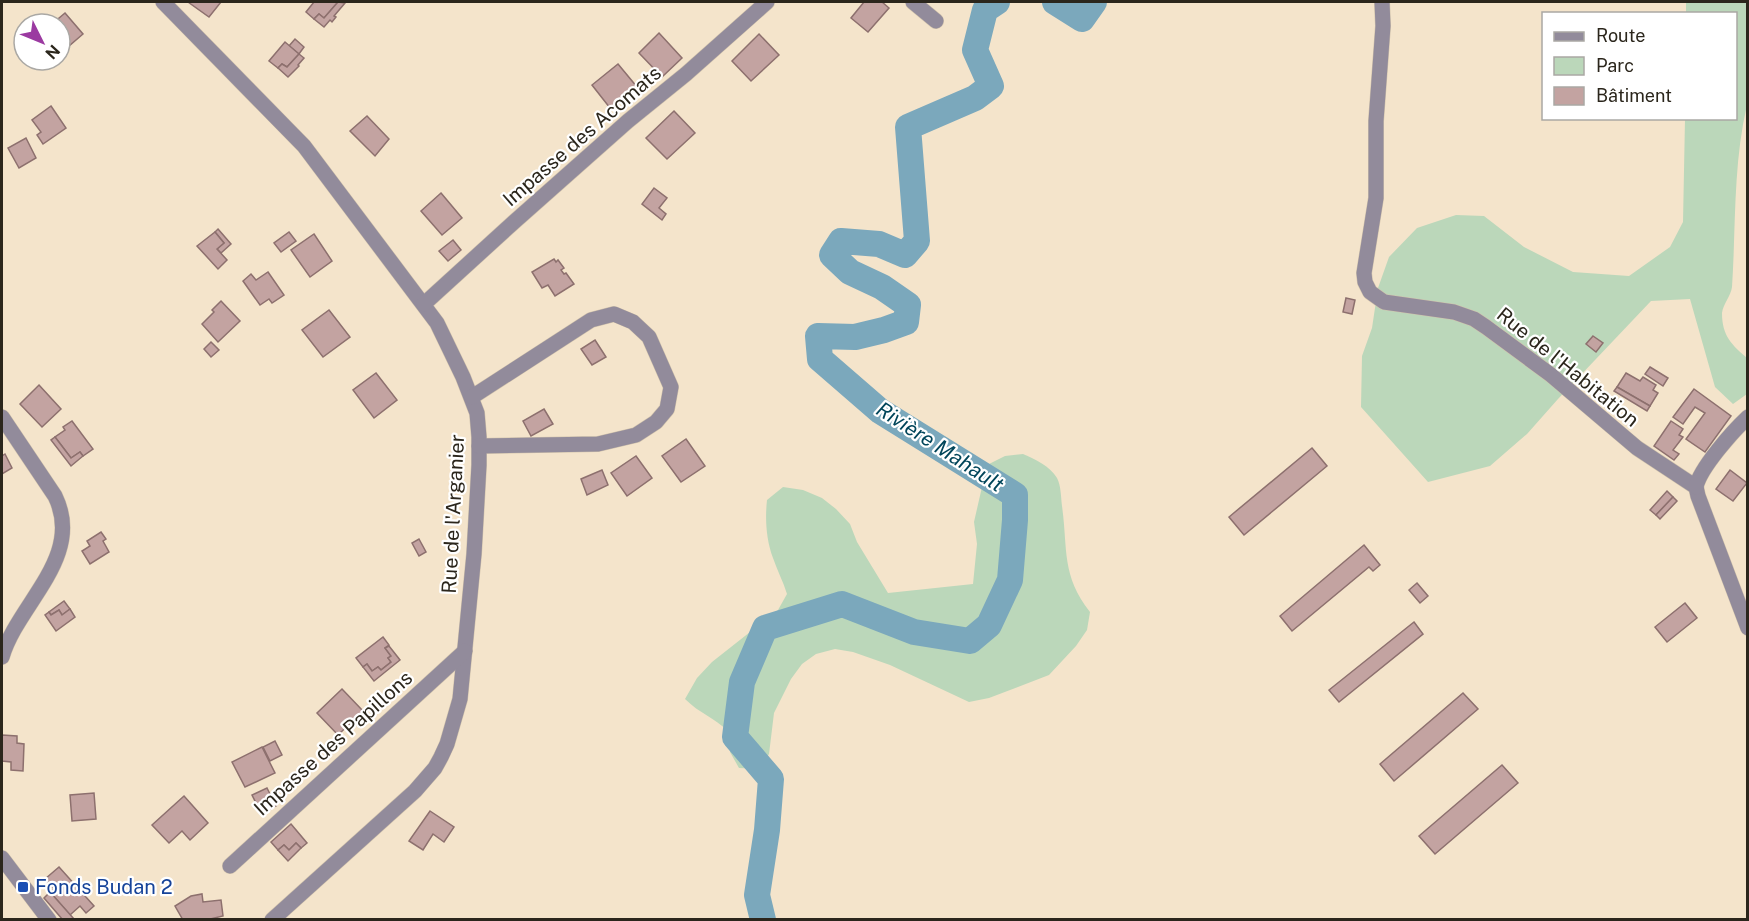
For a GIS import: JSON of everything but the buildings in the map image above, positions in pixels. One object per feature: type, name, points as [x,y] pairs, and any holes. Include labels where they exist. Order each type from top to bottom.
[{"type":"street","name":"Rue de l'Arganier","points":[[163,2],[304,146],[437,323],[477,413],[479,446],[474,554],[460,699],[447,744],[435,768],[415,790],[272,920]]},
{"type":"street","name":"Impasse des Acomats","points":[[424,304],[514,222],[767,2]]},
{"type":"street","points":[[913,2],[936,21]]},
{"type":"street","name":"Rue de l'Habitation","points":[[1382,2],[1383,26],[1376,121],[1376,198],[1364,273],[1367,288],[1373,296],[1384,302],[1454,312],[1474,319],[1551,375],[1637,448],[1696,487]]},
{"type":"street","points":[[471,398],[591,320],[614,314],[633,322],[649,337],[671,387],[667,409],[656,422],[636,435],[598,444],[479,446]]},
{"type":"street","points":[[2,417],[55,496],[63,524],[61,544],[53,565],[3,647]]},
{"type":"street","points":[[1748,417],[1738,426],[1702,472],[1696,487],[1748,628]]},
{"type":"street","name":"Impasse des Papillons","points":[[230,866],[465,651]]},
{"type":"street","points":[[2,858],[49,920]]},
{"type":"green space","points":[[1686,2],[1747,2],[1747,105],[1737,173],[1732,287],[1724,306],[1722,321],[1729,339],[1747,358],[1747,394],[1733,404],[1715,387],[1690,299],[1651,301],[1527,434],[1490,466],[1428,482],[1361,407],[1362,356],[1372,328],[1378,288],[1389,257],[1417,228],[1456,215],[1484,216],[1524,247],[1573,272],[1629,276],[1670,247],[1683,222],[1685,120],[1737,120],[1737,12],[1686,12]]},
{"type":"green space","points":[[1023,454],[1046,466],[1057,478],[1059,484],[1070,574],[1074,586],[1090,612],[1087,630],[1076,646],[1049,675],[989,698],[969,702],[890,665],[853,652],[835,649],[816,654],[802,664],[791,679],[774,713],[769,754],[759,769],[739,768],[730,752],[729,732],[685,699],[697,678],[712,662],[778,610],[787,594],[769,544],[766,522],[767,500],[783,487],[803,490],[822,498],[850,524],[857,542],[888,593],[973,584],[977,544],[974,522],[987,465],[1005,456]]},
{"type":"waterway","name":"Rivière Mahault","points":[[763,920],[757,895],[767,830],[771,779],[735,737],[742,682],[765,628],[842,604],[914,632],[970,641],[989,625],[1010,580],[1015,495],[880,411],[820,359],[818,336],[855,337],[906,322],[908,305],[882,287],[850,272],[832,255],[841,241],[879,244],[905,255],[917,241],[908,127],[975,98],[991,86],[975,50],[985,10],[997,2]]},
{"type":"waterway","name":"Rivière Mahault","points":[[1055,2],[1082,19],[1094,2]]},
{"type":"place","name":"Fonds Budan 2","points":[[23,887]]}]
